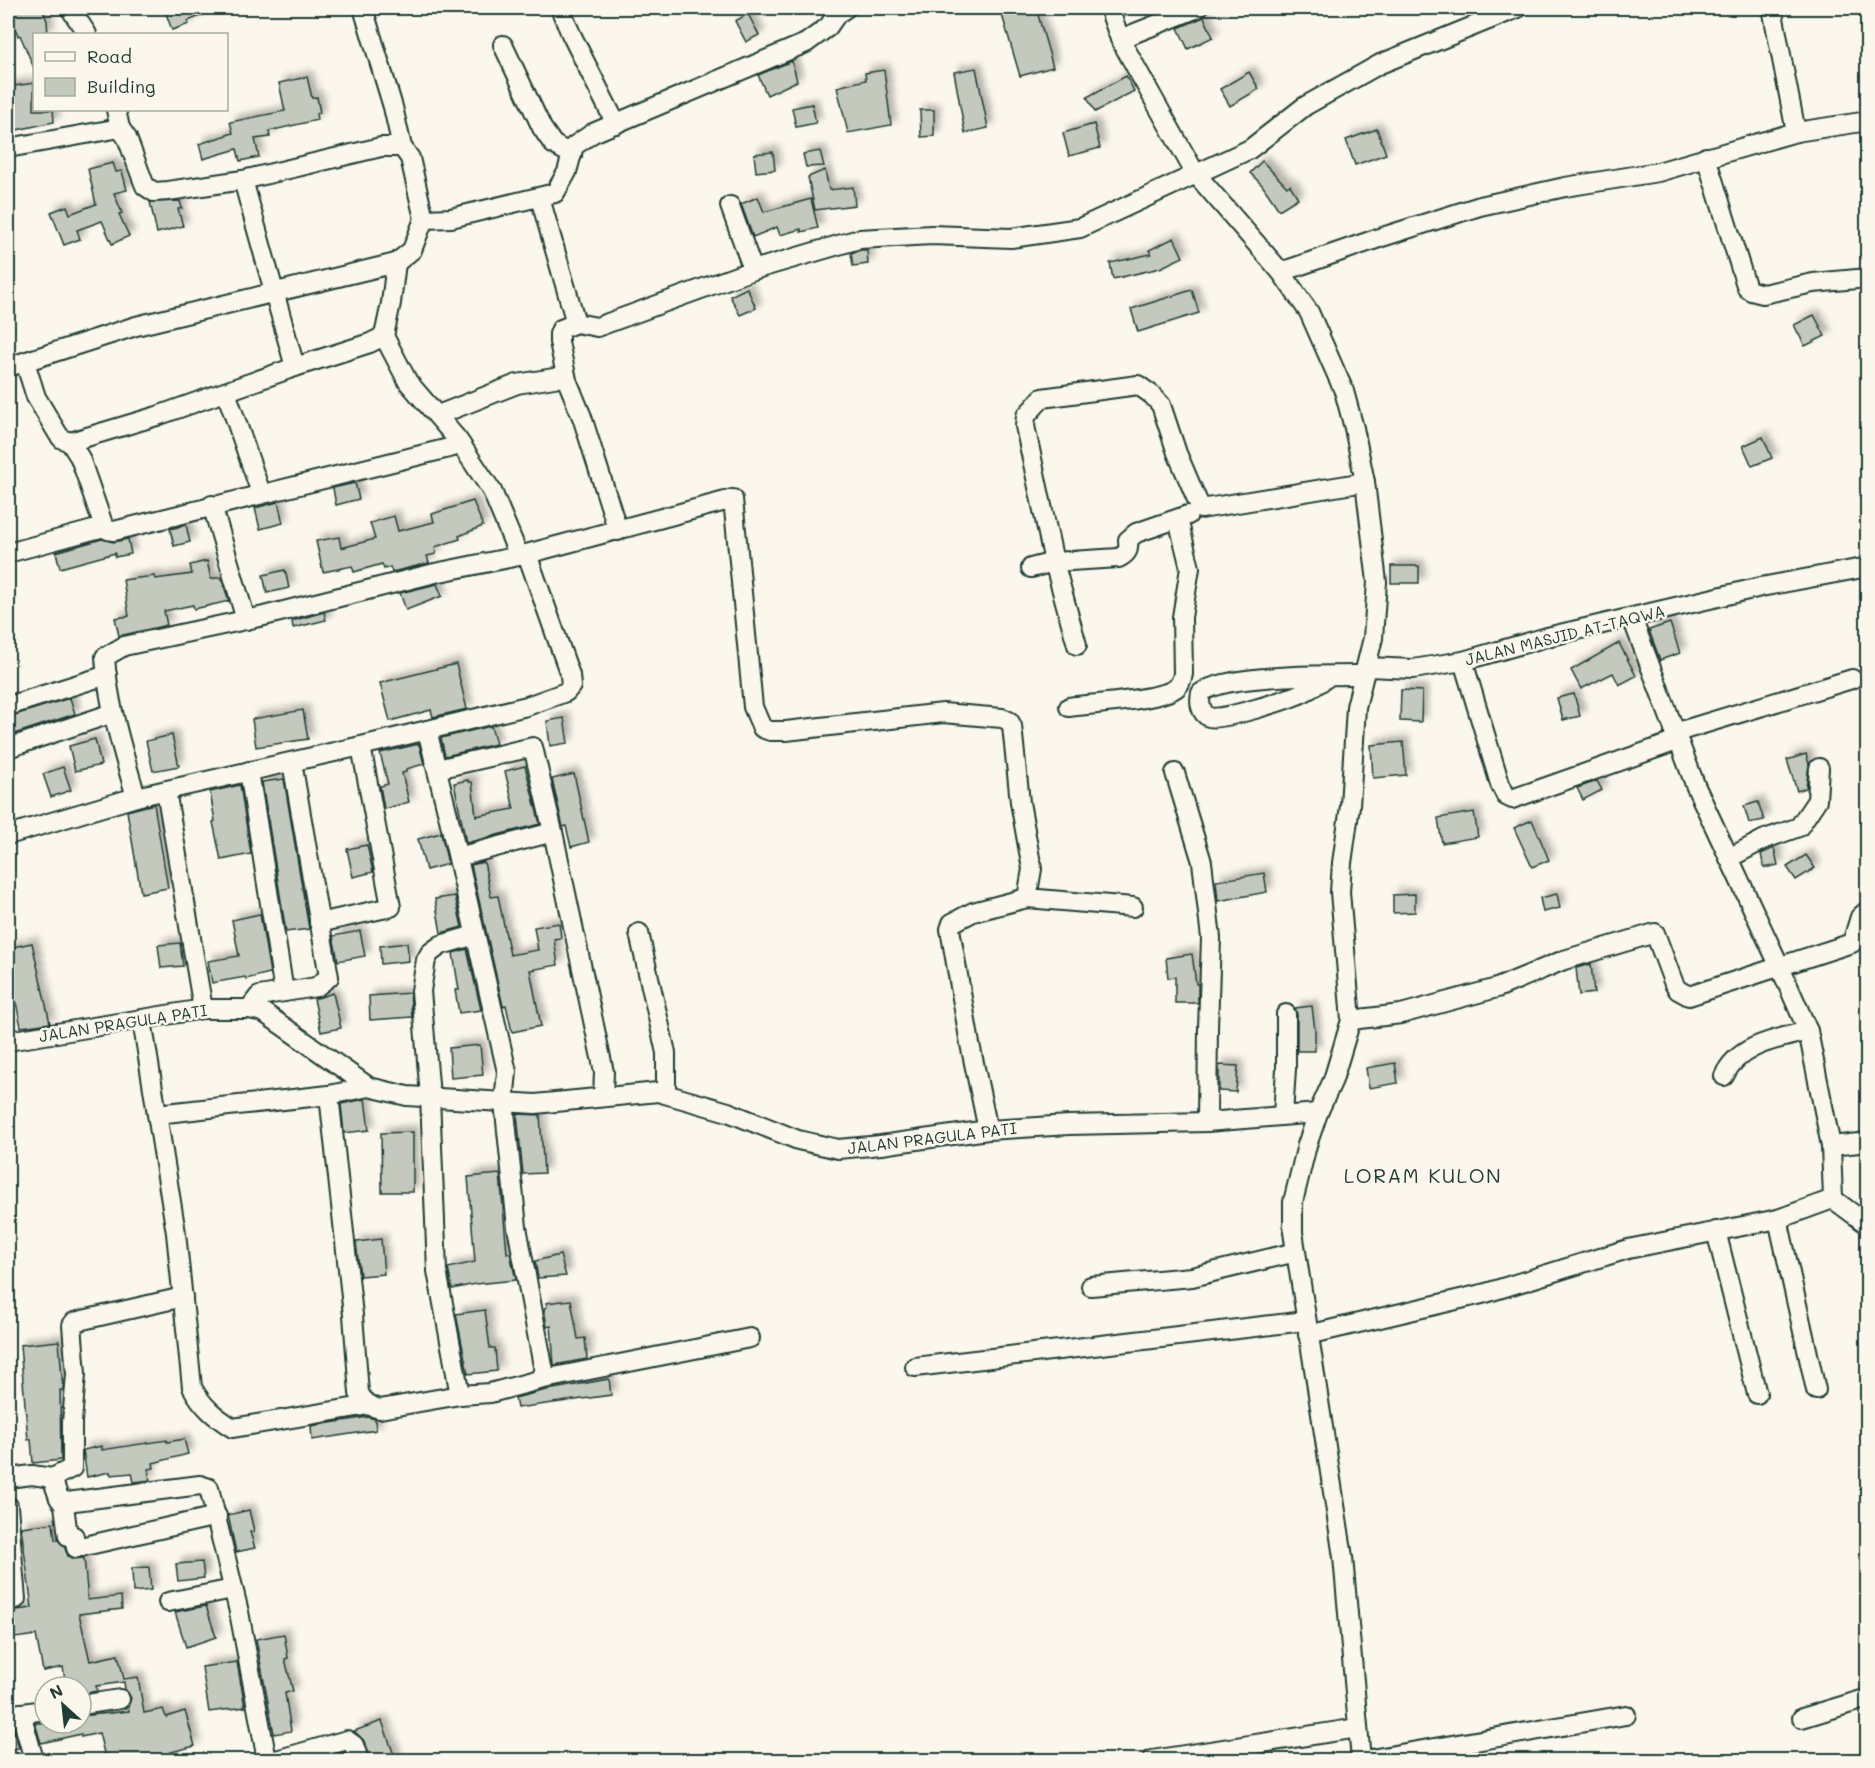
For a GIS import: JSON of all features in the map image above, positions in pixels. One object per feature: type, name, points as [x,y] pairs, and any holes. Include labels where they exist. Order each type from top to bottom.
[{"type":"street","points":[[70,8],[86,33]]},
{"type":"street","points":[[363,8],[393,107],[402,147],[410,158],[424,219],[412,250],[396,262],[136,327],[16,365],[58,434],[62,439],[70,442],[157,417],[295,367],[370,343],[384,336]]},
{"type":"street","points":[[560,8],[616,124]]},
{"type":"street","points":[[424,219],[451,218],[555,193],[562,183],[574,146],[593,133],[806,43],[828,27],[837,14],[846,8]]},
{"type":"street","points":[[1109,8],[1120,39],[1195,173],[1281,272],[1309,312],[1344,391],[1365,482],[1377,582],[1373,638],[1358,696],[1354,725],[1353,765],[1340,892],[1351,1020],[1333,1080],[1307,1145],[1293,1202],[1293,1232],[1343,1557],[1363,1761],[1626,1715]]},
{"type":"street","points":[[1120,39],[1198,8]]},
{"type":"street","points":[[618,531],[582,417],[566,376],[559,334],[561,329],[576,323],[597,327],[753,270],[859,239],[932,235],[1011,238],[1080,228],[1195,173],[1250,150],[1305,106],[1380,64],[1518,8]]},
{"type":"street","points":[[1772,8],[1796,132]]},
{"type":"street","points":[[503,45],[542,128],[554,144],[572,155]]},
{"type":"street","points":[[116,111],[120,128],[128,138],[145,186],[154,192],[168,192],[243,180],[381,147],[402,147]]},
{"type":"street","points":[[1281,272],[1480,206],[1565,187],[1658,172],[1796,132],[1868,121]]},
{"type":"street","points":[[8,148],[120,128]]},
{"type":"street","points":[[1706,157],[1747,288],[1751,291],[1763,294],[1814,283],[1868,278]]},
{"type":"street","points":[[243,180],[295,367]]},
{"type":"street","points":[[540,198],[576,323]]},
{"type":"street","points":[[730,206],[753,270]]},
{"type":"street","points":[[8,835],[136,797],[527,706],[566,693],[571,686],[570,675],[523,555],[492,491],[438,415],[408,382],[384,336],[392,303],[396,262]]},
{"type":"street","points":[[438,415],[517,384],[566,376]]},
{"type":"street","points":[[1077,645],[1054,562],[1025,426],[1026,416],[1042,398],[1138,385],[1152,394],[1161,405],[1177,453],[1201,509]]},
{"type":"street","points":[[226,392],[261,493]]},
{"type":"street","points":[[70,442],[80,458],[104,527],[114,531],[461,445]]},
{"type":"street","points":[[1031,568],[1054,562],[1119,558],[1125,555],[1129,549],[1128,540],[1136,533],[1201,509],[1365,482]]},
{"type":"street","points":[[136,797],[113,713],[105,657],[124,646],[246,620],[435,573],[523,555],[733,499],[753,707],[762,728],[770,731],[786,731],[943,713],[1002,718],[1009,721],[1014,730],[1020,802],[1032,868],[1027,898]]},
{"type":"street","points":[[212,505],[246,620]]},
{"type":"street","points":[[1069,707],[1160,695],[1176,688],[1181,682],[1183,674],[1182,617],[1190,568],[1178,519]]},
{"type":"street","points":[[8,553],[104,527]]},
{"type":"street","name":"JALAN MASJID AT-TAQWA","points":[[1329,676],[1300,694],[1219,719],[1209,718],[1202,712],[1201,693],[1211,686],[1250,679],[1329,676],[1366,671],[1413,669],[1463,661],[1547,637],[1761,587],[1868,567]]},
{"type":"street","points":[[1632,618],[1676,737],[1808,1031],[1831,1146],[1833,1199]]},
{"type":"street","points":[[1463,661],[1500,783],[1506,796],[1512,799],[1676,737],[1852,679]]},
{"type":"street","points":[[8,706],[107,675]]},
{"type":"street","points":[[8,748],[113,713]]},
{"type":"street","points":[[427,730],[507,1072],[504,1101],[518,1227],[544,1370],[539,1380]]},
{"type":"street","points":[[319,923],[391,907],[361,746]]},
{"type":"street","points":[[437,769],[533,747],[554,832],[604,1072],[603,1097]]},
{"type":"street","points":[[249,1009],[259,996],[316,987],[329,977],[292,762]]},
{"type":"street","points":[[1729,858],[1765,839],[1799,827],[1817,800],[1819,768]]},
{"type":"street","points":[[249,771],[284,993]]},
{"type":"street","points":[[1175,773],[1202,862],[1211,938],[1207,1122]]},
{"type":"street","points":[[166,790],[203,1009]]},
{"type":"street","points":[[458,857],[554,832]]},
{"type":"street","points":[[988,1130],[950,929],[952,923],[973,912],[1027,898],[1133,908]]},
{"type":"street","points":[[1351,1020],[1401,1014],[1497,988],[1563,960],[1655,933],[1674,984],[1683,994],[1693,995],[1852,943],[1860,917],[1868,910]]},
{"type":"street","points":[[639,933],[666,1053],[666,1094]]},
{"type":"street","points":[[460,1395],[437,1271],[430,1096],[421,991],[426,960],[430,953],[441,945],[475,935]]},
{"type":"street","name":"JALAN PRAGULA PATI","points":[[8,1041],[203,1009],[249,1009],[263,1012],[369,1087],[407,1096],[536,1104],[658,1092],[728,1112],[798,1140],[838,1149],[988,1130],[1069,1125],[1207,1122],[1318,1113]]},
{"type":"street","points":[[1283,1115],[1287,1070],[1286,1014]]},
{"type":"street","points":[[142,1020],[176,1233],[192,1387],[207,1409],[233,1428],[369,1405],[380,1409],[460,1395],[490,1393],[539,1380],[750,1338]]},
{"type":"street","points":[[1724,1076],[1745,1052],[1765,1043],[1808,1031]]},
{"type":"street","points":[[157,1114],[328,1095],[369,1087]]},
{"type":"street","points":[[328,1095],[353,1315],[359,1393],[369,1405]]},
{"type":"street","points":[[1831,1146],[1868,1142]]},
{"type":"street","points":[[915,1367],[1307,1328],[1486,1293],[1628,1249],[1778,1219],[1833,1199]]},
{"type":"street","points":[[1833,1199],[1868,1225]]},
{"type":"street","points":[[1778,1219],[1816,1390]]},
{"type":"street","points":[[1716,1231],[1757,1394]]},
{"type":"street","points":[[1091,1286],[1192,1277],[1296,1252]]},
{"type":"street","points":[[8,1478],[32,1475],[52,1478],[72,1468],[72,1422],[76,1374],[72,1325],[74,1322],[183,1297]]},
{"type":"street","points":[[52,1478],[64,1505],[68,1536],[74,1536],[76,1548],[217,1516]]},
{"type":"street","points":[[59,1498],[68,1502],[204,1485],[211,1491],[267,1761]]},
{"type":"street","points":[[8,1506],[16,1599]]},
{"type":"street","points":[[168,1602],[233,1589]]},
{"type":"street","points":[[1802,1718],[1868,1698]]},
{"type":"street","points":[[93,1703],[120,1699]]},
{"type":"street","points":[[33,1712],[14,1714],[34,1761]]},
{"type":"street","points":[[1152,1761],[1358,1728]]},
{"type":"street","points":[[276,1761],[347,1740],[354,1744],[359,1761]]},
{"type":"building","points":[[9,8],[42,8],[47,21],[48,33],[33,33],[33,66],[20,35],[18,36]]},
{"type":"building","points":[[164,8],[220,8],[172,30]]},
{"type":"building","points":[[1000,8],[1036,8],[1053,67],[1020,76]]},
{"type":"building","points":[[748,14],[759,35],[746,42],[735,21]]},
{"type":"building","points":[[1204,17],[1213,37],[1188,49],[1178,28]]},
{"type":"building","points":[[792,61],[797,81],[767,95],[758,75]]},
{"type":"building","points":[[976,68],[988,128],[965,133],[954,72]]},
{"type":"building","points":[[884,70],[891,125],[848,133],[837,87],[866,80],[865,73]]},
{"type":"building","points":[[1249,72],[1259,89],[1230,106],[1220,89]]},
{"type":"building","points":[[1126,76],[1134,91],[1095,112],[1087,97]]},
{"type":"building","points":[[307,77],[312,98],[317,97],[320,113],[316,114],[317,120],[269,131],[270,137],[255,139],[259,157],[240,161],[237,149],[203,159],[199,144],[233,133],[230,122],[285,111],[279,83]]},
{"type":"building","points":[[33,83],[33,111],[53,111],[54,122],[12,131],[8,113],[8,87]]},
{"type":"building","points":[[812,104],[816,123],[796,127],[792,108]]},
{"type":"building","points":[[920,110],[934,110],[934,136],[921,137]]},
{"type":"building","points":[[1094,124],[1100,148],[1069,156],[1063,133]]},
{"type":"building","points":[[1377,129],[1386,154],[1355,165],[1346,140]]},
{"type":"building","points":[[820,151],[824,166],[806,167],[803,154]]},
{"type":"building","points":[[773,152],[775,170],[756,172],[754,154]]},
{"type":"building","points":[[1262,161],[1287,187],[1290,185],[1298,198],[1279,210],[1262,185],[1250,173]]},
{"type":"building","points":[[113,163],[116,172],[122,171],[127,190],[114,193],[122,213],[119,214],[129,236],[112,244],[102,221],[77,230],[80,239],[64,245],[51,212],[67,206],[70,214],[96,204],[88,169]]},
{"type":"building","points":[[825,170],[829,190],[853,187],[855,205],[815,210],[808,177]]},
{"type":"building","points":[[758,197],[764,212],[811,199],[818,228],[801,232],[801,229],[780,235],[777,227],[753,237],[741,204]]},
{"type":"building","points":[[180,201],[182,208],[178,209],[183,226],[157,233],[150,202]]},
{"type":"building","points":[[1174,238],[1183,257],[1160,268],[1113,279],[1110,263],[1151,254],[1149,250]]},
{"type":"building","points":[[867,250],[868,264],[853,266],[851,253]]},
{"type":"building","points":[[747,288],[756,308],[740,315],[730,296]]},
{"type":"building","points":[[1192,290],[1199,313],[1138,332],[1131,309]]},
{"type":"building","points":[[1814,315],[1825,336],[1805,346],[1794,325]]},
{"type":"building","points":[[1763,437],[1772,458],[1752,466],[1743,446]]},
{"type":"building","points":[[355,483],[359,499],[336,505],[333,488]]},
{"type":"building","points":[[473,501],[483,526],[459,536],[460,539],[435,547],[436,554],[427,556],[429,563],[392,572],[390,567],[384,569],[382,564],[354,572],[352,566],[323,572],[316,541],[339,537],[341,548],[375,539],[370,523],[394,516],[398,531],[434,522],[432,514]]},
{"type":"building","points":[[278,502],[283,523],[260,529],[255,508]]},
{"type":"building","points":[[186,525],[190,542],[174,546],[170,529]]},
{"type":"building","points":[[102,539],[113,542],[128,539],[131,554],[115,557],[115,553],[60,568],[56,552]]},
{"type":"building","points":[[207,561],[211,579],[221,577],[229,601],[194,609],[193,605],[164,611],[167,625],[119,636],[115,618],[129,616],[123,580],[192,574],[190,565]]},
{"type":"building","points":[[1391,566],[1419,566],[1419,583],[1391,583]]},
{"type":"building","points":[[285,570],[289,588],[267,593],[263,575]]},
{"type":"building","points":[[437,584],[442,596],[406,610],[400,593]]},
{"type":"building","points":[[324,612],[326,620],[293,628],[292,621]]},
{"type":"building","points":[[1670,623],[1680,653],[1660,660],[1649,630]]},
{"type":"building","points":[[1619,643],[1636,676],[1619,685],[1613,673],[1581,689],[1571,670]]},
{"type":"building","points":[[456,664],[467,709],[433,717],[431,710],[390,721],[380,683]]},
{"type":"building","points":[[1401,690],[1422,691],[1421,722],[1400,721]]},
{"type":"building","points":[[1574,694],[1580,716],[1563,720],[1557,698]]},
{"type":"building","points":[[70,698],[75,714],[8,736],[8,717]]},
{"type":"building","points":[[303,710],[308,739],[256,747],[252,719]]},
{"type":"building","points":[[564,718],[568,743],[550,746],[547,721]]},
{"type":"building","points":[[491,726],[496,744],[445,756],[441,738]]},
{"type":"building","points":[[172,735],[179,766],[153,771],[146,741]]},
{"type":"building","points":[[95,739],[101,765],[75,771],[69,746]]},
{"type":"building","points":[[1403,742],[1406,775],[1373,778],[1371,745]]},
{"type":"building","points":[[419,744],[424,764],[406,769],[406,772],[402,773],[409,802],[384,809],[380,786],[388,784],[380,753]]},
{"type":"building","points":[[1806,754],[1809,764],[1806,788],[1797,791],[1787,760]]},
{"type":"building","points":[[525,766],[540,824],[466,843],[454,783],[468,780],[472,782],[476,816],[514,809],[505,771]]},
{"type":"building","points":[[63,767],[71,790],[51,797],[43,774]]},
{"type":"building","points":[[574,774],[589,842],[571,847],[566,826],[563,827],[552,779]]},
{"type":"building","points":[[284,779],[309,929],[286,932],[262,782]]},
{"type":"building","points":[[1597,781],[1602,790],[1583,800],[1577,788]]},
{"type":"building","points":[[240,785],[251,854],[221,860],[213,822],[215,821],[210,792]]},
{"type":"building","points":[[1758,802],[1764,820],[1749,823],[1744,806]]},
{"type":"building","points":[[154,804],[168,888],[141,893],[127,811]]},
{"type":"building","points":[[1474,812],[1478,837],[1442,843],[1438,818]]},
{"type":"building","points":[[1532,820],[1549,860],[1532,867],[1514,828]]},
{"type":"building","points":[[441,833],[448,864],[426,870],[418,839]]},
{"type":"building","points":[[367,845],[373,872],[353,877],[347,849]]},
{"type":"building","points":[[1774,848],[1778,865],[1764,868],[1761,854]]},
{"type":"building","points":[[1806,855],[1815,868],[1796,880],[1787,867]]},
{"type":"building","points":[[484,862],[491,897],[498,896],[510,955],[538,950],[534,927],[559,923],[561,938],[554,939],[558,965],[530,970],[541,1026],[512,1032],[506,1005],[503,1006],[471,865]]},
{"type":"building","points":[[1264,873],[1267,892],[1218,901],[1216,881]]},
{"type":"building","points":[[1415,894],[1415,912],[1393,913],[1393,895]]},
{"type":"building","points":[[1557,894],[1560,908],[1543,912],[1540,898]]},
{"type":"building","points":[[455,896],[462,927],[441,933],[435,899]]},
{"type":"building","points":[[260,914],[270,973],[246,979],[245,977],[212,983],[208,961],[239,956],[232,920]]},
{"type":"building","points":[[360,931],[365,956],[338,961],[333,936]]},
{"type":"building","points":[[32,943],[50,1023],[21,1027],[11,977],[8,977],[8,948]]},
{"type":"building","points":[[180,943],[183,966],[161,968],[158,945]]},
{"type":"building","points":[[407,943],[409,961],[381,964],[380,946]]},
{"type":"building","points":[[467,949],[481,1010],[459,1013],[455,990],[459,990],[453,953]]},
{"type":"building","points":[[1192,954],[1196,984],[1198,984],[1198,1003],[1175,1003],[1175,977],[1168,978],[1166,958]]},
{"type":"building","points":[[1591,964],[1594,993],[1579,995],[1576,968]]},
{"type":"building","points":[[333,993],[341,1028],[321,1032],[314,999]]},
{"type":"building","points":[[410,993],[412,1017],[370,1020],[369,996]]},
{"type":"building","points":[[1312,1006],[1315,1051],[1297,1051],[1295,1008]]},
{"type":"building","points":[[480,1045],[483,1075],[451,1078],[449,1048]]},
{"type":"building","points":[[1395,1063],[1398,1083],[1369,1088],[1366,1068]]},
{"type":"building","points":[[1219,1065],[1238,1066],[1236,1092],[1219,1091]]},
{"type":"building","points":[[365,1099],[369,1130],[344,1133],[341,1104]]},
{"type":"building","points":[[517,1114],[540,1115],[544,1173],[523,1174]]},
{"type":"building","points":[[413,1132],[413,1192],[382,1192],[381,1133]]},
{"type":"building","points":[[500,1174],[507,1253],[510,1253],[516,1280],[452,1289],[448,1268],[475,1262],[468,1177]]},
{"type":"building","points":[[381,1239],[384,1274],[360,1276],[356,1242]]},
{"type":"building","points":[[560,1255],[566,1276],[538,1278],[535,1261]]},
{"type":"building","points":[[571,1300],[578,1339],[585,1338],[587,1359],[554,1365],[551,1326],[547,1327],[544,1308],[547,1307],[546,1303]]},
{"type":"building","points":[[485,1310],[490,1348],[495,1348],[497,1371],[468,1374],[456,1314]]},
{"type":"building","points":[[59,1341],[63,1390],[60,1390],[61,1460],[33,1463],[31,1439],[28,1440],[20,1345]]},
{"type":"building","points":[[609,1379],[611,1395],[517,1408],[515,1398]]},
{"type":"building","points":[[368,1417],[375,1419],[376,1430],[312,1440],[311,1426]]},
{"type":"building","points":[[184,1439],[188,1454],[153,1463],[154,1468],[148,1469],[150,1480],[134,1482],[132,1473],[111,1475],[110,1472],[87,1477],[83,1450],[102,1446],[102,1450]]},
{"type":"building","points":[[249,1510],[254,1531],[250,1532],[255,1548],[236,1552],[228,1515]]},
{"type":"building","points":[[53,1523],[55,1540],[64,1546],[68,1556],[73,1559],[84,1558],[88,1600],[121,1596],[122,1609],[79,1614],[90,1661],[118,1655],[124,1679],[138,1677],[144,1713],[163,1709],[166,1717],[185,1711],[195,1746],[171,1752],[174,1761],[106,1761],[99,1733],[93,1734],[93,1715],[129,1711],[131,1698],[125,1689],[124,1682],[96,1686],[97,1691],[93,1692],[93,1675],[64,1675],[63,1667],[43,1671],[36,1635],[8,1639],[8,1611],[32,1608],[21,1527]]},
{"type":"building","points":[[202,1562],[204,1578],[178,1581],[176,1564]]},
{"type":"building","points":[[149,1567],[151,1590],[133,1592],[132,1568]]},
{"type":"building","points":[[206,1606],[216,1637],[186,1647],[175,1612]]},
{"type":"building","points":[[284,1634],[288,1658],[285,1659],[293,1691],[285,1693],[291,1731],[274,1734],[256,1639]]},
{"type":"building","points":[[237,1662],[245,1707],[209,1712],[202,1667]]},
{"type":"building","points":[[382,1721],[396,1761],[370,1761],[364,1741],[354,1731]]},
{"type":"building","points":[[8,1726],[13,1726],[19,1748],[8,1750]]},
{"type":"building","points":[[39,1735],[77,1735],[41,1743]]},
{"type":"building","points":[[345,1752],[347,1761],[316,1761]]},
{"type":"district","name":"LORAM KULON","points":[[1423,1176]]}]
